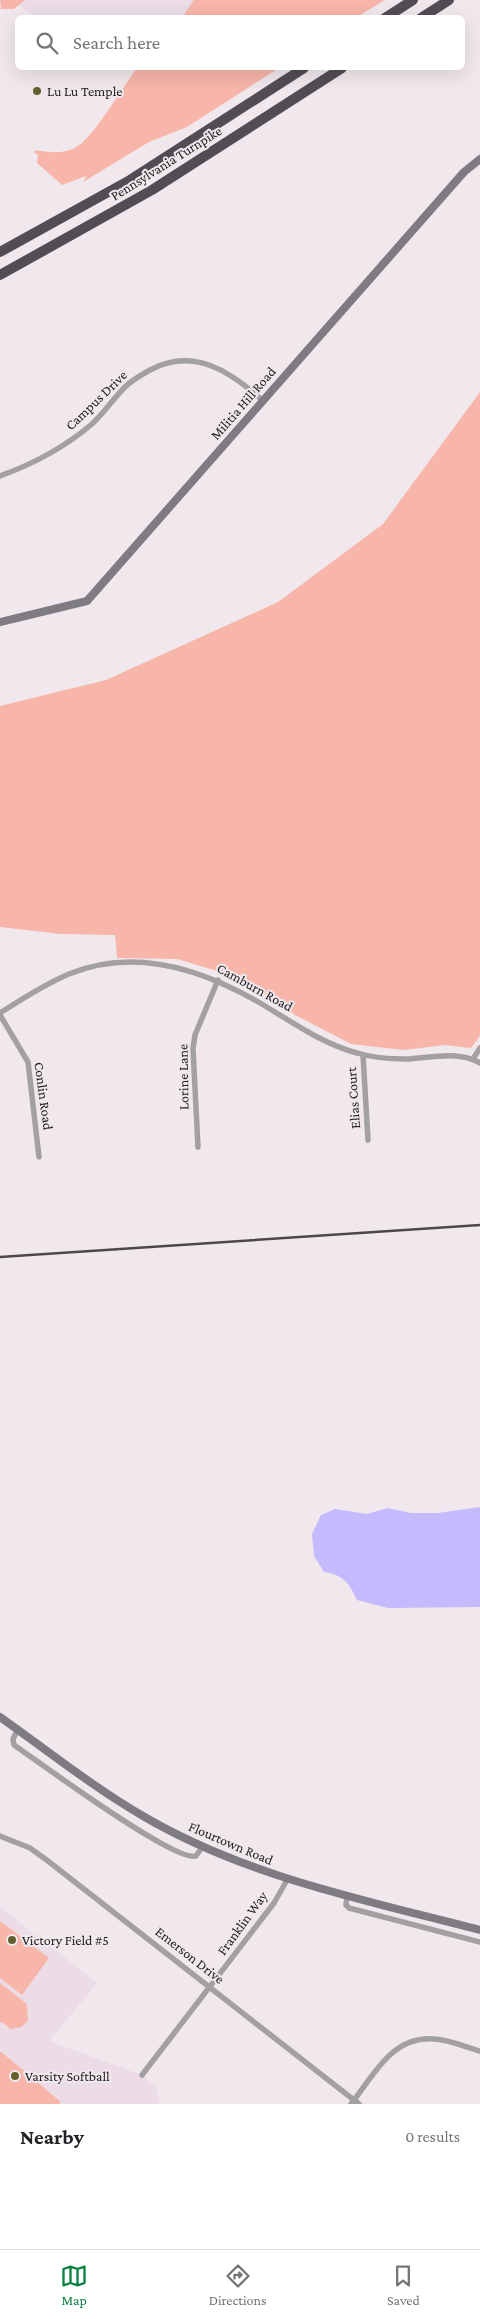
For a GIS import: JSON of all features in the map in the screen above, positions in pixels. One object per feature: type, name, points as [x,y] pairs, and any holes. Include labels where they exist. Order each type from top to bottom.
[{"type":"highway","points":[[390,15],[413,0]]},
{"type":"highway","points":[[426,15],[449,0]]},
{"type":"highway","name":"Pennsylvania Turnpike","points":[[0,252],[130,180],[301,70]]},
{"type":"highway","name":"Pennsylvania Turnpike","points":[[0,275],[152,190],[339,70]]},
{"type":"street","name":"Militia Hill Road","points":[[0,622],[87,601],[464,172],[480,159]]},
{"type":"street","name":"Campus Drive","points":[[0,476],[45,456],[66,444],[93,423],[134,379],[165,363],[193,361],[215,366],[239,380],[262,400]]},
{"type":"street","name":"Camburn Road","points":[[0,1014],[58,978],[90,968],[150,963],[198,972],[218,980],[323,1040],[362,1055],[392,1059],[452,1055],[480,1062]]},
{"type":"street","name":"Lorine Lane","points":[[198,1148],[193,1066],[194,1041],[218,980]]},
{"type":"street","name":"Conlin Road","points":[[0,1014],[28,1062],[32,1083],[39,1157]]},
{"type":"street","points":[[473,1059],[480,1048]]},
{"type":"street","name":"Elias Court","points":[[362,1055],[368,1140]]},
{"type":"street","name":"Flourtown Road","points":[[0,1717],[143,1816],[203,1846],[287,1880],[480,1930]]},
{"type":"street","points":[[18,1729],[13,1739],[14,1745],[133,1827],[189,1857],[196,1856],[203,1846]]},
{"type":"street","name":"Emerson Drive","points":[[0,1836],[30,1848],[48,1861],[211,1986],[354,2103]]},
{"type":"street","name":"Franklin Way","points":[[142,2075],[274,1903],[287,1880]]},
{"type":"street","points":[[347,1896],[346,1905],[349,1908],[480,1942]]},
{"type":"street","points":[[354,2103],[388,2055],[406,2042],[420,2038],[437,2039],[480,2051]]},
{"type":"shaded area","points":[[0,0],[25,0],[14,9],[1,9]]},
{"type":"shaded area","points":[[10,0],[204,0],[193,15],[34,15]]},
{"type":"shaded area","points":[[194,0],[385,0],[360,15],[183,15]]},
{"type":"shaded area","points":[[136,70],[276,70],[187,127],[149,142],[83,182],[86,176],[62,185],[37,163],[38,155],[34,152],[36,150],[63,152],[73,149],[85,140]]},
{"type":"shaded area","points":[[480,392],[480,1036],[471,1048],[444,1045],[404,1050],[351,1044],[295,1015],[234,976],[177,959],[117,958],[115,935],[60,934],[0,927],[0,706],[106,680],[278,602],[383,524]]},
{"type":"shaded area","points":[[480,1507],[480,1607],[388,1608],[357,1600],[345,1581],[336,1575],[324,1572],[314,1556],[312,1534],[321,1515],[335,1509],[367,1514],[388,1508],[411,1513],[438,1513]]},
{"type":"shaded area","points":[[0,1907],[97,1983],[49,2041],[142,2075],[156,2086],[159,2104],[0,2104]]},
{"type":"shaded area","name":"Victory Field #5","points":[[0,1921],[49,1958],[22,1995],[0,1978]]},
{"type":"shaded area","points":[[0,1983],[27,2004],[28,2021],[21,2027],[11,2029],[2,2022],[0,2023]]},
{"type":"shaded area","name":"Varsity Softball","points":[[0,2051],[61,2102],[59,2104],[0,2104]]},
{"type":"railway","points":[[0,1257],[480,1225]]},
{"type":"place","name":"Lu Lu Temple","points":[[37,91]]},
{"type":"place","name":"Victory Field #5","points":[[12,1940]]},
{"type":"place","name":"Varsity Softball","points":[[15,2076]]}]
